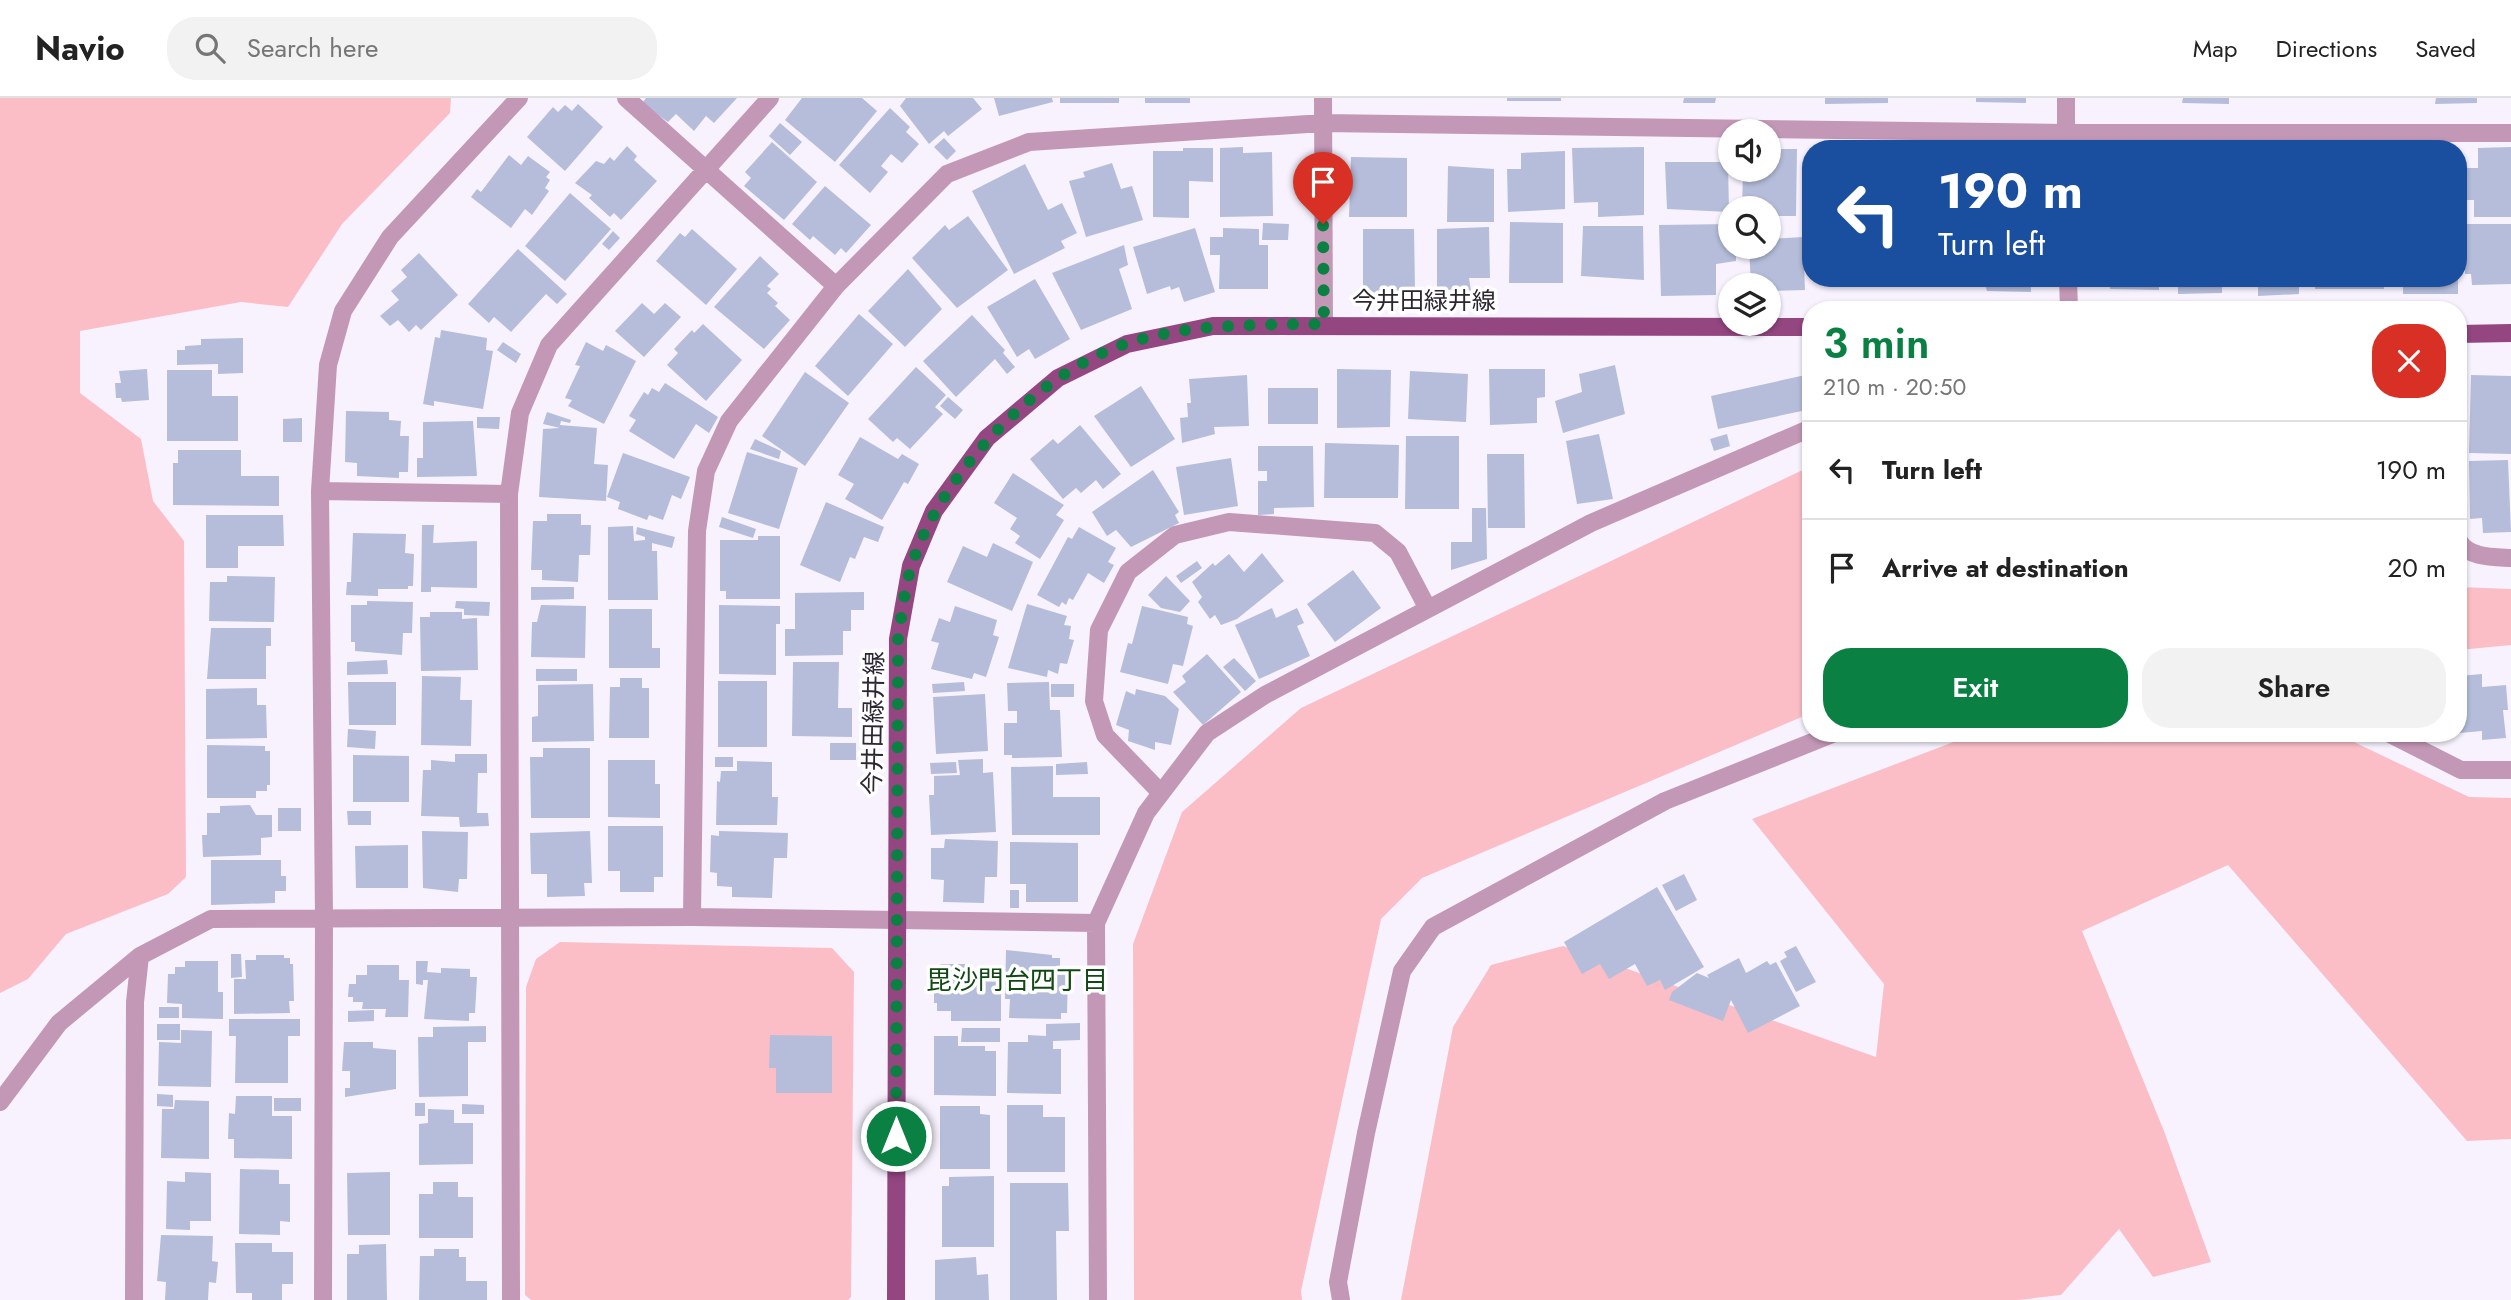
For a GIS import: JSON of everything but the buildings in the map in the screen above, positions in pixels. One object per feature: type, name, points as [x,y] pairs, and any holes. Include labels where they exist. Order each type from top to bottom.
[{"type":"main road","name":"今井田緑井線","points":[[897,1300],[895,918],[898,639],[911,566],[934,511],[987,438],[1058,377],[1127,344],[1213,326],[1324,324],[1802,327]]},
{"type":"main road","points":[[2467,334],[2511,333]]},
{"type":"street","points":[[323,1300],[324,919],[320,491],[328,365],[343,311],[390,237],[519,98]]},
{"type":"street","points":[[626,98],[836,286]]},
{"type":"street","points":[[511,1300],[509,494],[520,413],[549,345],[769,98]]},
{"type":"street","points":[[1322,98],[1324,324]]},
{"type":"street","points":[[2066,98],[2066,140]]},
{"type":"street","points":[[692,917],[698,531],[706,471],[729,421],[836,286],[947,174],[1029,142],[1323,123],[2025,140]]},
{"type":"street","points":[[2122,140],[2511,133]]},
{"type":"street","points":[[1098,1300],[1096,923],[1146,813],[1208,733],[1265,695],[1591,523],[1802,432]]},
{"type":"street","points":[[320,491],[509,494]]},
{"type":"street","points":[[1161,793],[1105,736],[1094,701],[1099,630],[1128,572],[1175,535],[1229,522],[1375,533],[1398,552],[1428,609]]},
{"type":"street","points":[[2467,549],[2486,557],[2511,558]]},
{"type":"street","points":[[1341,1300],[1338,1282],[1402,971],[1433,927],[1665,802],[1813,742]]},
{"type":"street","points":[[2406,742],[2461,769],[2511,770]]},
{"type":"street","points":[[0,1102],[59,1023],[140,956],[211,919],[511,920],[692,917],[1096,923]]},
{"type":"street","points":[[134,1300],[135,1002],[140,956]]},
{"type":"shaded area","points":[[0,98],[451,98],[450,113],[342,224],[288,307],[241,302],[80,331],[80,393],[141,439],[153,501],[184,541],[186,877],[168,894],[66,934],[28,979],[0,993]]},
{"type":"shaded area","points":[[1802,470],[1802,717],[1422,878],[1381,919],[1301,1291],[1302,1300],[1134,1300],[1133,944],[1182,812],[1301,708]]},
{"type":"shaded area","points":[[2467,587],[2511,589],[2511,645],[2467,649]]},
{"type":"shaded area","points":[[1953,742],[2354,742],[2469,797],[2511,798],[2511,1139],[2467,1141],[2228,865],[2082,931],[2164,1131],[2211,1262],[2153,1277],[2119,1229],[2061,1295],[2018,1300],[1401,1300],[1453,1027],[1491,965],[1563,946],[1876,1057],[1884,984],[1752,819]]},
{"type":"shaded area","points":[[560,942],[832,948],[854,972],[851,1297],[848,1300],[531,1300],[525,1295],[526,987],[536,959]]},
{"type":"district","name":"毘沙門台四丁目","points":[[1017,980]]},
{"type":"route","points":[[896,1136],[898,639],[911,566],[934,511],[987,438],[1058,377],[1127,344],[1213,326],[1324,324],[1323,224]]}]
